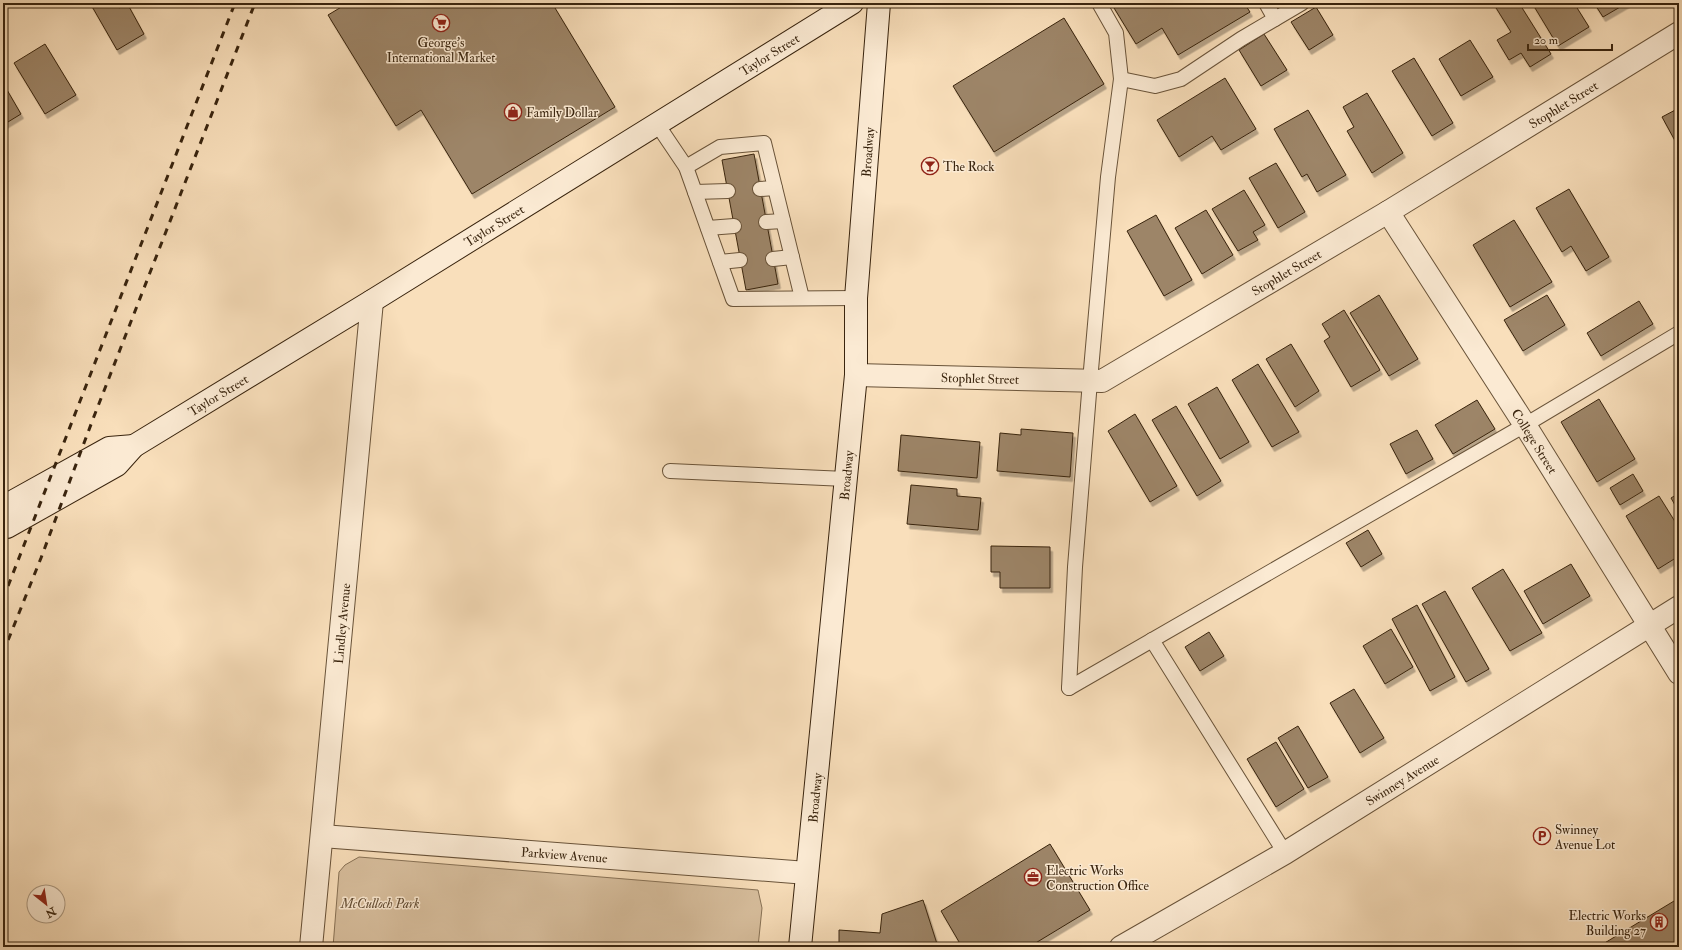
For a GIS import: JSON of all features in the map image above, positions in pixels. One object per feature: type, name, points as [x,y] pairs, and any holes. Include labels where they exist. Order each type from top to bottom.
[{"type":"street","name":"Taylor Street","points":[[3,527],[7,527],[118,465],[134,446],[852,3]]},
{"type":"street","name":"Broadway","points":[[800,947],[856,375],[856,298],[879,3]]},
{"type":"street","name":"Stophlet Street","points":[[856,375],[1102,381],[1388,212],[1679,33]]},
{"type":"street","name":"College Street","points":[[1388,212],[1525,425],[1679,672]]},
{"type":"street","name":"Lindley Avenue","points":[[311,947],[372,300]]},
{"type":"street","name":"Taylor Street","points":[[3,507],[109,448],[134,446]]},
{"type":"street","name":"Swinney Avenue","points":[[1121,947],[1285,853],[1649,624],[1679,607]]},
{"type":"street","name":"Parkview Avenue","points":[[322,836],[808,873]]},
{"type":"lane","points":[[1099,3],[1116,33],[1120,79],[1108,177],[1090,381],[1075,567],[1069,688],[1525,425],[1679,333]]},
{"type":"lane","points":[[1266,3],[1275,19]]},
{"type":"lane","points":[[1120,79],[1155,86],[1181,79],[1241,39],[1302,3]]},
{"type":"lane","points":[[657,124],[686,167],[733,298],[856,298]]},
{"type":"lane","points":[[686,167],[720,147],[764,142],[802,298]]},
{"type":"lane","points":[[760,188],[776,188]]},
{"type":"lane","points":[[695,192],[728,191]]},
{"type":"lane","points":[[766,222],[783,220]]},
{"type":"lane","points":[[708,228],[734,226]]},
{"type":"lane","points":[[773,259],[792,257]]},
{"type":"lane","points":[[720,262],[740,260]]},
{"type":"lane","points":[[670,471],[846,479]]},
{"type":"lane","points":[[1152,640],[1285,853]]},
{"type":"green space","name":"McCulloch Park","points":[[359,857],[758,890],[762,908],[758,947],[333,947],[339,872],[345,865]]},
{"type":"building","points":[[90,3],[116,3],[119,8],[127,3],[144,34],[117,50]]},
{"type":"building","points":[[348,3],[552,3],[615,107],[472,194],[421,110],[396,126],[328,15]]},
{"type":"building","points":[[1111,3],[1244,3],[1250,12],[1178,55],[1162,28],[1136,44]]},
{"type":"building","points":[[1493,3],[1519,3],[1551,54],[1530,67],[1521,53],[1509,60],[1497,40],[1511,32]]},
{"type":"building","points":[[1532,3],[1574,3],[1589,27],[1558,46]]},
{"type":"building","points":[[1594,3],[1627,3],[1603,17]]},
{"type":"building","points":[[1316,7],[1333,35],[1309,50],[1291,22]]},
{"type":"building","points":[[1064,18],[1104,84],[994,152],[953,86]]},
{"type":"building","points":[[1264,34],[1287,70],[1261,86],[1239,50]]},
{"type":"building","points":[[1470,40],[1493,77],[1461,96],[1439,59]]},
{"type":"building","points":[[45,44],[76,95],[45,114],[14,63]]},
{"type":"building","points":[[1414,58],[1453,123],[1432,136],[1392,71]]},
{"type":"building","points":[[1225,78],[1256,129],[1221,150],[1212,136],[1179,157],[1157,120]]},
{"type":"building","points":[[3,83],[21,114],[3,125]]},
{"type":"building","points":[[1367,93],[1403,153],[1372,173],[1347,131],[1354,127],[1343,107]]},
{"type":"building","points":[[1679,108],[1679,148],[1662,117]]},
{"type":"building","points":[[1308,110],[1346,175],[1317,192],[1307,174],[1302,177],[1274,129]]},
{"type":"building","points":[[754,154],[778,284],[746,290],[722,160]]},
{"type":"building","points":[[1276,163],[1305,212],[1278,228],[1249,178]]},
{"type":"building","points":[[1569,189],[1609,257],[1586,271],[1571,246],[1562,252],[1536,208]]},
{"type":"building","points":[[1244,190],[1265,225],[1253,232],[1258,240],[1238,251],[1212,209]]},
{"type":"building","points":[[1206,210],[1233,255],[1202,274],[1175,228]]},
{"type":"building","points":[[1156,215],[1192,280],[1164,296],[1127,231]]},
{"type":"building","points":[[1514,220],[1552,282],[1510,307],[1473,245]]},
{"type":"building","points":[[1379,295],[1418,359],[1389,376],[1350,313]]},
{"type":"building","points":[[1547,295],[1565,325],[1523,351],[1504,320]]},
{"type":"building","points":[[1639,301],[1653,324],[1601,356],[1587,333]]},
{"type":"building","points":[[1344,310],[1380,370],[1351,387],[1324,341],[1330,337],[1322,324]]},
{"type":"building","points":[[1291,344],[1319,391],[1295,407],[1266,359]]},
{"type":"building","points":[[1258,364],[1299,432],[1272,447],[1232,380]]},
{"type":"building","points":[[1217,387],[1249,442],[1220,459],[1188,404]]},
{"type":"building","points":[[1599,399],[1635,459],[1597,482],[1561,422]]},
{"type":"building","points":[[1477,400],[1495,429],[1453,454],[1435,425]]},
{"type":"building","points":[[1176,406],[1221,481],[1197,496],[1152,420]]},
{"type":"building","points":[[1135,414],[1177,486],[1150,502],[1108,431]]},
{"type":"building","points":[[1021,429],[1073,433],[1070,477],[997,471],[1000,433],[1021,435]]},
{"type":"building","points":[[1417,430],[1433,459],[1406,474],[1390,444]]},
{"type":"building","points":[[901,435],[980,442],[977,478],[898,471]]},
{"type":"building","points":[[1633,474],[1643,491],[1620,505],[1610,488]]},
{"type":"building","points":[[911,485],[957,489],[957,496],[981,498],[978,530],[907,524]]},
{"type":"building","points":[[1679,493],[1679,512],[1671,498]]},
{"type":"building","points":[[1659,496],[1679,528],[1679,556],[1658,569],[1626,516]]},
{"type":"building","points":[[1368,530],[1382,554],[1361,567],[1346,543]]},
{"type":"building","points":[[991,546],[1050,547],[1050,588],[1000,588],[1000,572],[991,572]]},
{"type":"building","points":[[1571,564],[1590,596],[1543,624],[1524,591]]},
{"type":"building","points":[[1503,569],[1542,633],[1510,651],[1472,588]]},
{"type":"building","points":[[1445,591],[1489,669],[1466,682],[1422,604]]},
{"type":"building","points":[[1417,605],[1455,677],[1430,691],[1392,619]]},
{"type":"building","points":[[1391,629],[1413,667],[1385,684],[1363,646]]},
{"type":"building","points":[[1209,632],[1224,656],[1200,671],[1185,647]]},
{"type":"building","points":[[1354,689],[1384,738],[1360,753],[1330,703]]},
{"type":"building","points":[[1298,726],[1328,777],[1308,788],[1278,738]]},
{"type":"building","points":[[1276,742],[1304,789],[1276,807],[1247,759]]},
{"type":"building","name":"Electric Works Construction Office","points":[[1050,844],[1090,910],[1029,947],[962,947],[941,911]]},
{"type":"building","name":"Electric Works Building 27","points":[[1679,898],[1679,947],[1598,947]]},
{"type":"building","points":[[923,900],[938,947],[839,947],[839,930],[880,933],[882,914]]},
{"type":"railway","points":[[3,599],[235,3]]},
{"type":"railway","points":[[3,653],[255,3]]},
{"type":"place","name":"George's International Market","points":[[441,23]]},
{"type":"place","name":"Family Dollar","points":[[513,112]]},
{"type":"place","name":"The Rock","points":[[930,166]]},
{"type":"place","name":"Swinney Avenue Lot","points":[[1542,836]]},
{"type":"place","name":"Electric Works Construction Office","points":[[1033,877]]},
{"type":"place","name":"Electric Works Building 27","points":[[1659,922]]}]
